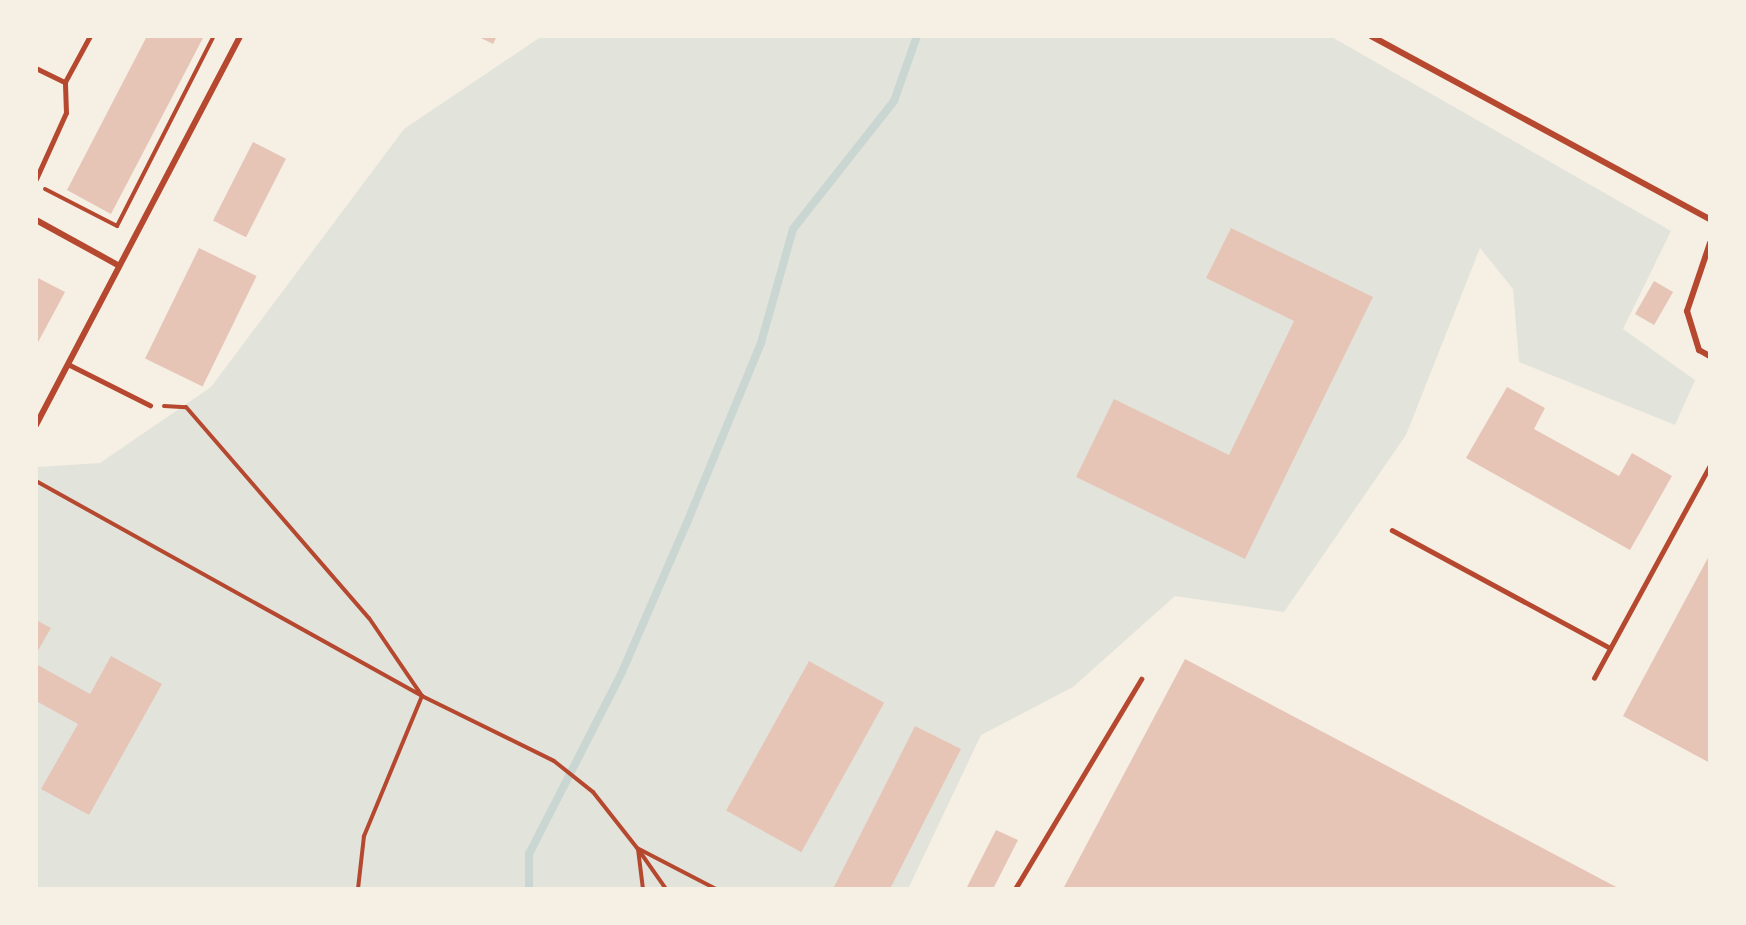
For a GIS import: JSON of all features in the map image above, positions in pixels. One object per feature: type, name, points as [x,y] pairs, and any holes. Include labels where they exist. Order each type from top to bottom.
[{"type":"street","points":[[36,425],[240,36]]},
{"type":"street","points":[[1371,36],[1710,219]]},
{"type":"street","points":[[36,220],[118,265]]},
{"type":"street","points":[[1710,243],[1687,312],[1699,350],[1710,356]]},
{"type":"lane","points":[[36,179],[66,113],[65,82],[90,36]]},
{"type":"lane","points":[[36,68],[65,82]]},
{"type":"lane","points":[[68,364],[150,405]]},
{"type":"lane","points":[[1594,678],[1710,465]]},
{"type":"lane","points":[[1392,530],[1610,648]]},
{"type":"lane","points":[[1015,889],[1142,679]]},
{"type":"path","points":[[36,185],[117,226],[214,36]]},
{"type":"path","points":[[150,405],[186,407],[369,618],[422,696]]},
{"type":"path","points":[[36,481],[422,696],[554,761],[593,792],[638,848],[666,889]]},
{"type":"path","points":[[358,889],[364,836],[422,696]]},
{"type":"path","points":[[638,848],[643,889]]},
{"type":"path","points":[[638,848],[716,889]]},
{"type":"shaded area","points":[[542,36],[1330,36],[1671,231],[1623,329],[1695,380],[1675,425],[1519,362],[1513,289],[1480,248],[1406,435],[1284,612],[1175,596],[1073,687],[981,735],[908,889],[36,889],[38,467],[100,463],[211,387],[404,129]]},
{"type":"building","points":[[147,36],[204,36],[111,214],[67,190]]},
{"type":"building","points":[[477,36],[497,36],[493,44]]},
{"type":"building","points":[[253,142],[286,159],[246,237],[213,220]]},
{"type":"building","points":[[1231,228],[1373,297],[1245,559],[1076,477],[1114,399],[1229,455],[1294,321],[1206,278]]},
{"type":"building","points":[[199,248],[257,276],[203,387],[145,359]]},
{"type":"building","points":[[36,277],[65,292],[36,346]]},
{"type":"building","points":[[1654,281],[1673,292],[1654,325],[1635,314]]},
{"type":"building","points":[[1507,387],[1545,408],[1534,429],[1619,476],[1632,453],[1672,476],[1630,550],[1466,458]]},
{"type":"building","points":[[1710,554],[1710,763],[1623,716]]},
{"type":"building","points":[[36,620],[51,628],[36,654]]},
{"type":"building","points":[[111,656],[162,684],[89,815],[41,789],[78,724],[36,701],[36,664],[90,694]]},
{"type":"building","points":[[1185,659],[1620,889],[1063,889]]},
{"type":"building","points":[[809,661],[884,703],[801,852],[726,811]]},
{"type":"building","points":[[915,726],[961,749],[890,889],[837,889],[834,887]]},
{"type":"building","points":[[996,830],[1018,840],[993,889],[966,889]]},
{"type":"waterway","points":[[529,889],[529,854],[622,672],[686,525],[761,343],[793,229],[894,101],[917,36]]}]
